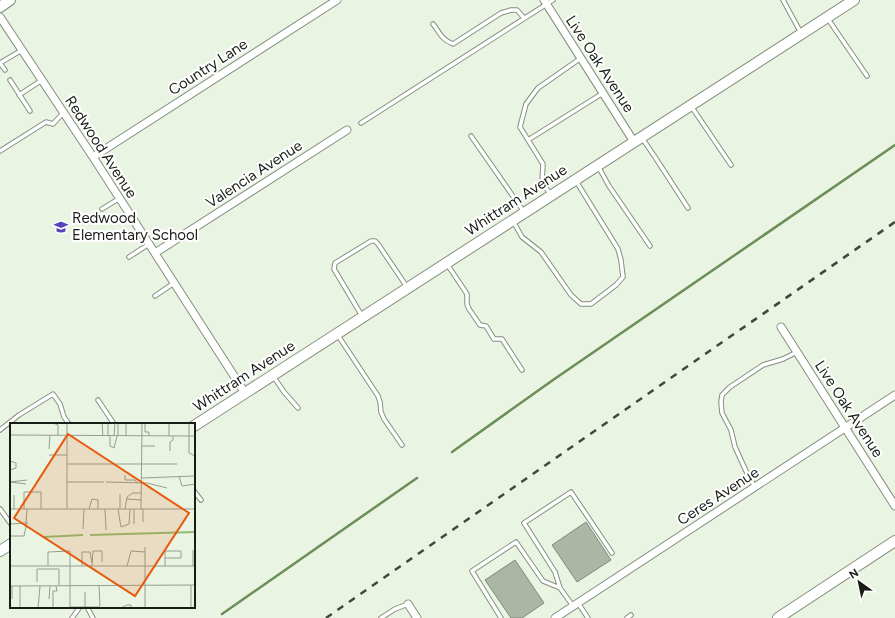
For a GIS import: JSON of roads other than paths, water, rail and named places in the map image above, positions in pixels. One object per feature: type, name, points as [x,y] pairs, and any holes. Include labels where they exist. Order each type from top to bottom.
[{"type":"street","points":[[0,7],[10,0]]},
{"type":"street","name":"Country Lane","points":[[93,157],[337,0]]},
{"type":"street","name":"Whittram Avenue","points":[[195,425],[853,0]]},
{"type":"street","name":"Live Oak Avenue","points":[[545,2],[603,93],[638,139]]},
{"type":"street","name":"Redwood Avenue","points":[[0,17],[120,198],[245,393]]},
{"type":"street","name":"Valencia Avenue","points":[[155,253],[347,130]]},
{"type":"street","name":"Live Oak Avenue","points":[[781,327],[895,506]]},
{"type":"street","name":"Ceres Avenue","points":[[555,618],[895,396]]},
{"type":"street","points":[[778,618],[895,541]]},
{"type":"street","points":[[0,551],[10,545]]},
{"type":"street","points":[[408,604],[417,618]]},
{"type":"lane","points":[[361,123],[524,18],[545,2],[553,0]]},
{"type":"lane","points":[[783,0],[802,34]]},
{"type":"lane","points":[[433,24],[446,41],[453,44],[501,13],[517,10],[524,18]]},
{"type":"lane","points":[[827,18],[867,76]]},
{"type":"lane","points":[[5,70],[0,63],[22,50]]},
{"type":"lane","points":[[552,195],[542,182],[542,164],[520,127],[526,104],[538,88],[581,58]]},
{"type":"lane","points":[[10,80],[30,111]]},
{"type":"lane","points":[[19,94],[42,80]]},
{"type":"lane","points":[[528,140],[603,93]]},
{"type":"lane","points":[[690,105],[731,165]]},
{"type":"lane","points":[[0,152],[46,122],[53,124],[64,113]]},
{"type":"lane","points":[[471,136],[524,212]]},
{"type":"lane","points":[[638,139],[655,157],[688,208]]},
{"type":"lane","points":[[597,165],[609,186],[650,246]]},
{"type":"lane","points":[[512,220],[522,237],[541,252],[571,295],[581,304],[591,304],[616,285],[623,276],[621,260],[618,250],[575,180]]},
{"type":"lane","points":[[102,209],[120,198]]},
{"type":"lane","points":[[363,317],[334,269],[335,263],[342,258],[371,241],[375,241],[407,288]]},
{"type":"lane","points":[[129,257],[149,244]]},
{"type":"lane","points":[[446,263],[467,294],[467,304],[469,309],[480,325],[486,326],[494,339],[502,339],[522,370]]},
{"type":"lane","points":[[155,296],[174,283]]},
{"type":"lane","points":[[337,333],[378,396],[384,419],[402,445]]},
{"type":"lane","points":[[755,487],[735,447],[731,430],[722,412],[722,395],[730,387],[763,365],[784,359],[797,352]]},
{"type":"lane","points":[[272,375],[298,408]]},
{"type":"lane","points":[[0,430],[19,415],[53,394],[60,404],[64,417],[68,423]]},
{"type":"lane","points":[[98,400],[113,423]]},
{"type":"lane","points":[[560,588],[555,572],[524,523],[571,492],[612,553]]},
{"type":"lane","points":[[195,493],[200,500]]},
{"type":"lane","points":[[0,509],[10,523]]},
{"type":"lane","points":[[501,618],[472,571],[516,542],[543,581],[560,588],[588,618]]},
{"type":"lane","points":[[381,618],[395,609],[408,604]]},
{"type":"lane","points":[[72,618],[79,608]]},
{"type":"lane","points":[[88,608],[93,618]]},
{"type":"lane","points":[[627,618],[631,615]]},
{"type":"waterway","points":[[452,452],[553,380],[895,145]]},
{"type":"waterway","points":[[222,614],[417,478]]},
{"type":"railway","points":[[326,618],[895,222]]},
{"type":"place","name":"Redwood Elementary School","points":[[61,227]]}]
